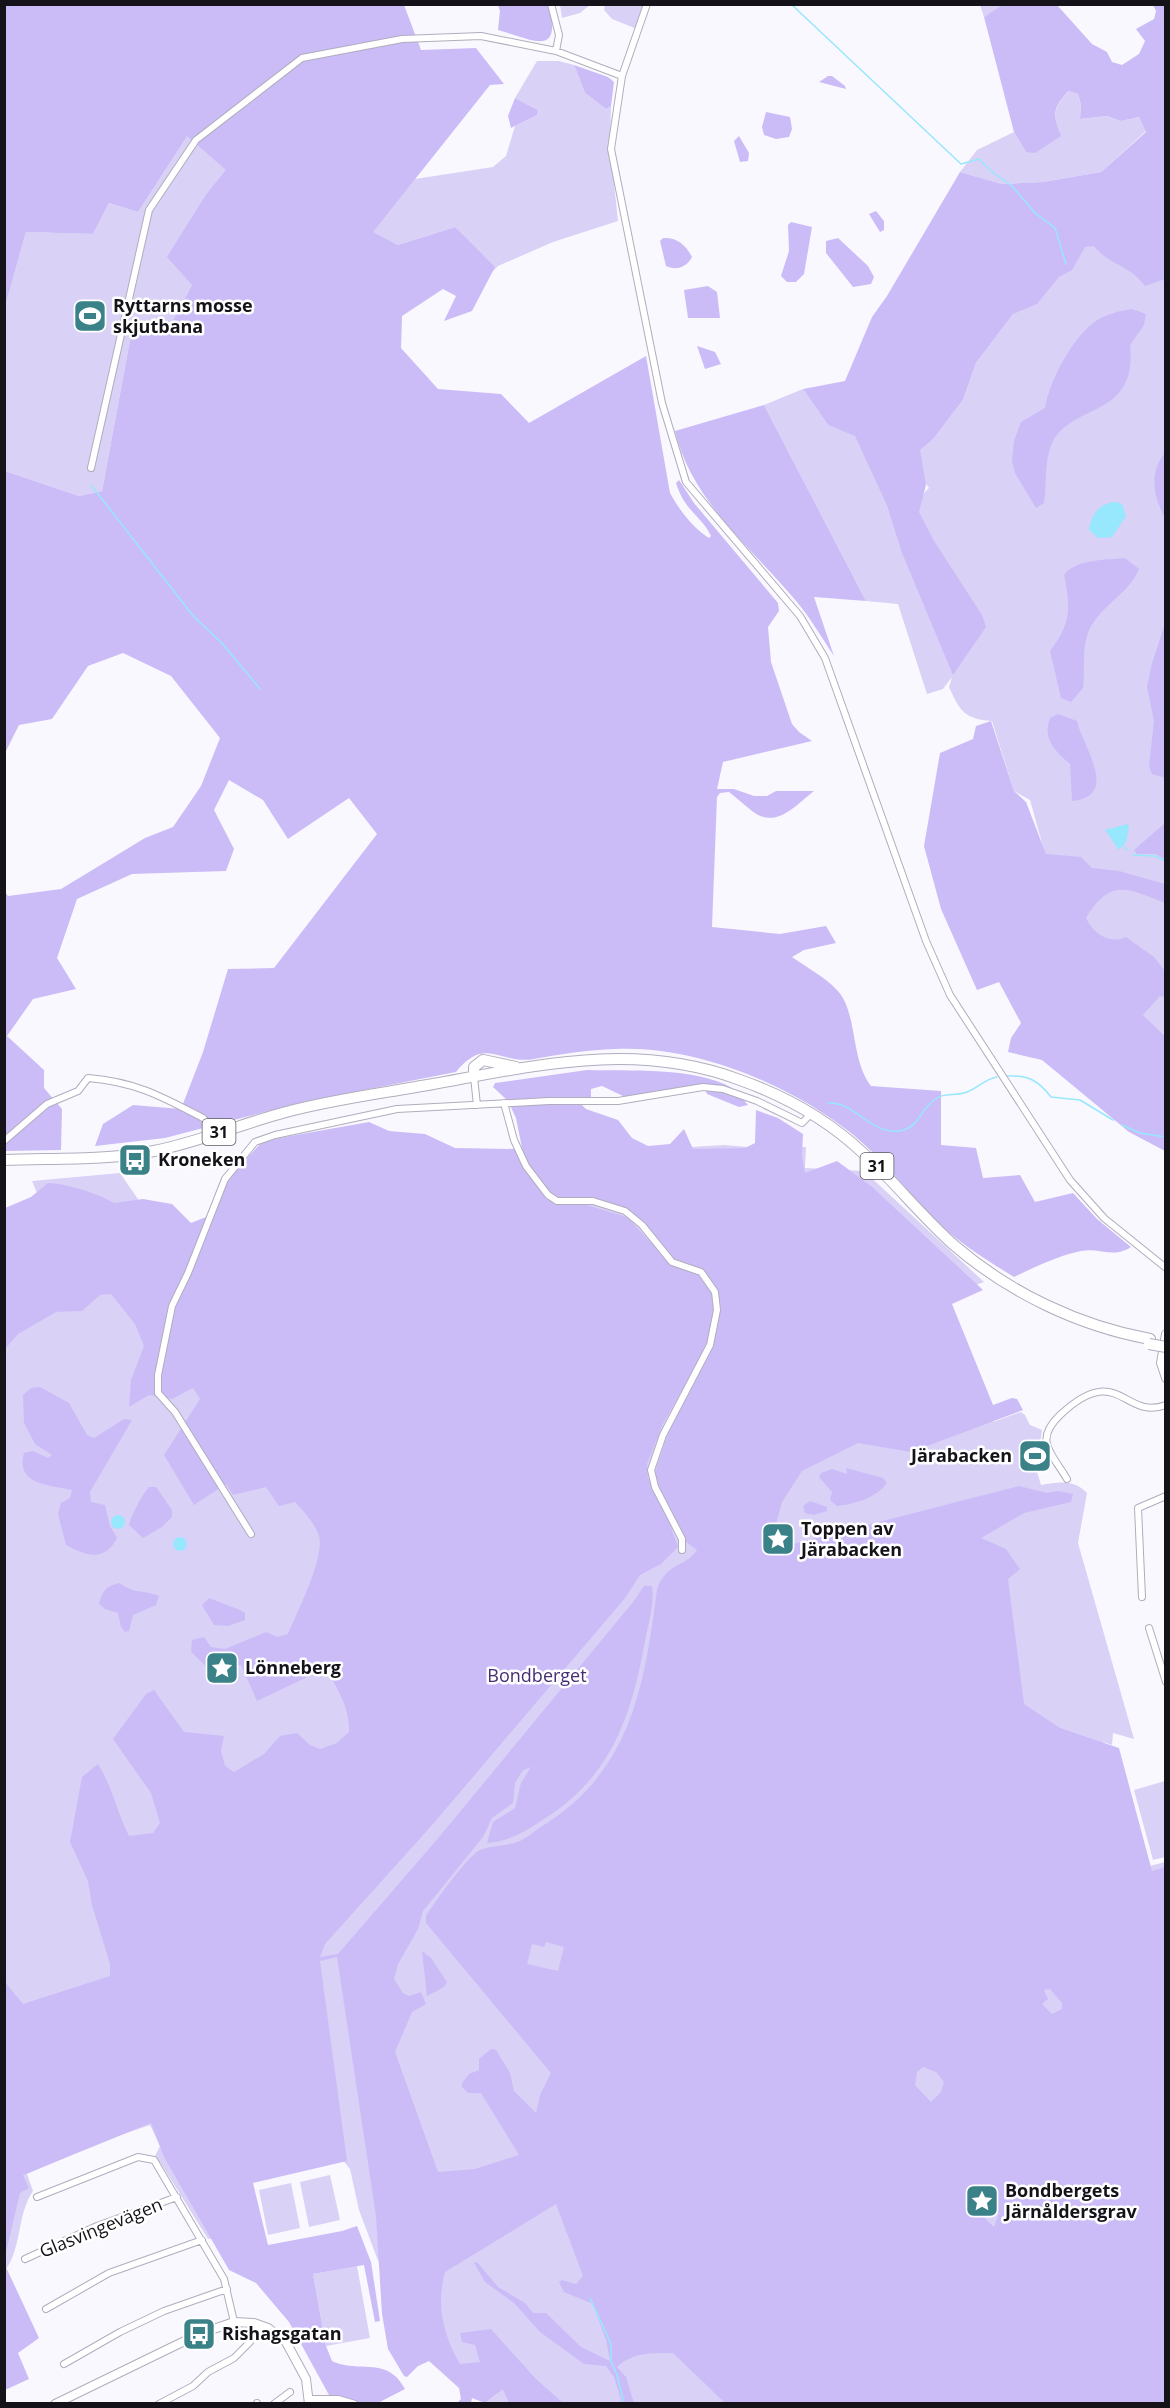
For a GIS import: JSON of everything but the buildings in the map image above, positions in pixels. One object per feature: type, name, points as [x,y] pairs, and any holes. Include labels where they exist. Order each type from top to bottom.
[{"type":"highway","name":"31","points":[[474,1079],[474,1066],[483,1060],[522,1069],[577,1060],[647,1059],[703,1068],[765,1090],[812,1114],[852,1143],[945,1237],[992,1274],[1034,1299],[1066,1314],[1166,1347]]},
{"type":"highway","name":"31","points":[[4,1160],[136,1154],[212,1135],[313,1105],[578,1064],[655,1065],[700,1073],[739,1084],[808,1118],[862,1158],[945,1243],[992,1279],[1058,1316],[1104,1333],[1150,1342],[1166,1342]]},
{"type":"highway","name":"31","points":[[4,1167],[114,1162],[154,1157],[314,1111],[474,1079]]},
{"type":"street","points":[[551,4],[559,35],[556,51]]},
{"type":"street","points":[[647,4],[622,76],[611,149],[662,403],[686,482],[800,616],[825,658],[926,941],[963,1015],[1070,1180],[1104,1218],[1166,1268]]},
{"type":"street","points":[[91,468],[148,210],[196,140],[302,58],[402,39],[481,36],[556,51],[622,76]]},
{"type":"street","points":[[4,1141],[47,1104],[78,1091],[88,1078],[111,1080],[149,1089],[203,1118],[212,1135]]},
{"type":"street","points":[[474,1079],[477,1106]]},
{"type":"street","points":[[250,1534],[175,1412],[158,1393],[158,1375],[172,1306],[188,1273],[225,1179],[248,1149],[265,1137],[397,1109],[618,1101],[713,1087],[757,1101],[802,1123],[808,1118]]},
{"type":"street","points":[[504,1104],[514,1140],[526,1166],[548,1195],[557,1201],[593,1201],[625,1211],[642,1225],[672,1262],[701,1272],[715,1292],[717,1310],[710,1345],[663,1435],[651,1470],[655,1487],[682,1539],[682,1550]]},
{"type":"street","points":[[1166,1334],[1161,1358],[1166,1378]]},
{"type":"street","points":[[1067,1479],[1049,1450],[1046,1436],[1054,1421],[1077,1400],[1092,1392],[1105,1391],[1149,1407],[1166,1405]]},
{"type":"street","points":[[1142,1597],[1138,1508],[1166,1496]]},
{"type":"street","points":[[1149,1628],[1166,1682]]},
{"type":"street","points":[[37,2197],[106,2168],[145,2156],[156,2163],[224,2279],[234,2322]]},
{"type":"street","name":"Glasvingevägen","points":[[25,2259],[97,2226],[134,2215],[177,2197]]},
{"type":"street","points":[[46,2309],[109,2273],[202,2240]]},
{"type":"street","points":[[64,2364],[120,2332],[164,2312],[227,2289]]},
{"type":"street","points":[[55,2403],[200,2334],[234,2322],[254,2323],[268,2328],[286,2342],[306,2379],[309,2401],[338,2399],[355,2403]]},
{"type":"street","points":[[159,2403],[196,2384],[208,2372],[234,2358],[250,2342]]},
{"type":"street","points":[[274,2403],[290,2392]]},
{"type":"green space","points":[[1004,4],[1057,5],[1092,44],[1107,52],[1112,62],[1122,65],[1139,54],[1145,41],[1136,29],[1154,19],[1156,11],[1153,5],[1165,5],[1165,279],[1145,286],[1133,273],[1106,258],[1094,246],[1085,247],[1072,270],[1059,277],[1037,304],[1013,314],[976,363],[963,400],[934,438],[920,450],[926,485],[919,512],[934,541],[982,615],[986,627],[953,675],[902,553],[887,506],[855,436],[828,425],[803,389],[845,381],[872,317],[887,296],[960,172],[1002,184],[1043,182],[1101,172],[1146,132],[1139,117],[1121,121],[1107,116],[1080,119],[1081,105],[1078,94],[1068,91],[1057,107],[1055,117],[1061,136],[1035,153],[1026,152],[1014,132],[984,17]]},
{"type":"green space","points":[[5,5],[404,5],[421,50],[476,48],[504,84],[490,85],[373,232],[398,245],[455,227],[495,267],[472,311],[444,321],[456,296],[443,289],[402,316],[401,348],[438,389],[501,394],[529,423],[646,356],[670,493],[687,518],[709,538],[711,536],[703,523],[684,501],[676,483],[679,480],[694,503],[778,603],[779,611],[768,627],[771,662],[792,724],[812,741],[723,762],[717,789],[734,789],[754,796],[767,796],[776,791],[814,791],[785,813],[769,818],[752,811],[729,792],[720,793],[717,797],[712,927],[780,934],[826,926],[836,943],[804,950],[792,957],[827,981],[844,999],[860,1063],[871,1086],[941,1091],[941,1145],[976,1148],[983,1178],[1020,1175],[1035,1202],[1073,1193],[1097,1219],[1131,1247],[1118,1252],[1088,1250],[1072,1253],[1014,1277],[942,1227],[873,1153],[826,1115],[770,1084],[740,1071],[708,1061],[646,1049],[595,1050],[522,1060],[485,1053],[466,1061],[456,1072],[303,1102],[165,1138],[95,1146],[103,1124],[133,1105],[181,1109],[203,1052],[228,969],[274,968],[377,834],[349,798],[288,839],[263,800],[229,780],[214,810],[234,849],[226,871],[132,874],[77,899],[57,958],[76,989],[33,999],[7,1036],[44,1070],[44,1088],[62,1109],[61,1150],[5,1151],[5,892],[8,896],[61,889],[145,838],[173,827],[201,786],[220,738],[171,676],[123,653],[88,666],[52,719],[19,725],[5,753],[5,471],[79,496],[102,491],[133,324],[169,328],[192,285],[167,257],[207,193],[226,170],[187,136],[138,212],[109,203],[93,234],[26,232],[5,307]]},
{"type":"green space","points":[[498,5],[549,5],[552,22],[548,39],[533,40],[498,30],[500,11]]},
{"type":"green space","points":[[560,5],[590,5],[580,13],[562,18]]},
{"type":"green space","points":[[605,5],[646,5],[637,29],[612,19],[604,10]]},
{"type":"green space","points":[[980,5],[1004,5],[984,17]]},
{"type":"green space","points":[[537,61],[559,61],[574,65],[585,93],[606,109],[611,106],[610,146],[618,221],[553,242],[498,266],[492,272],[455,227],[398,245],[372,232],[415,179],[493,167],[506,156],[515,126],[537,115],[538,110],[515,98]]},
{"type":"green space","points":[[574,65],[608,77],[614,82],[611,106],[606,109],[585,93]]},
{"type":"green space","points":[[832,76],[846,89],[819,82]]},
{"type":"green space","points":[[1068,91],[1078,94],[1081,105],[1080,119],[1107,116],[1121,121],[1139,117],[1146,131],[1101,172],[1043,182],[1002,184],[960,172],[977,150],[1014,132],[1026,152],[1060,136],[1055,117],[1057,107]]},
{"type":"green space","points":[[515,98],[538,110],[537,115],[511,128],[508,116]]},
{"type":"green space","points":[[766,112],[790,117],[792,129],[789,137],[776,139],[764,135],[762,127]]},
{"type":"green space","name":"Ryttarns mosse skjutbana","points":[[187,135],[227,170],[207,193],[192,285],[169,328],[133,324],[102,491],[79,496],[5,471],[5,307],[26,232],[93,234],[109,203],[138,212]]},
{"type":"green space","points":[[739,136],[749,153],[748,161],[740,162],[734,141]]},
{"type":"green space","points":[[876,211],[884,221],[884,230],[880,232],[869,214]]},
{"type":"green space","points":[[791,222],[812,227],[804,274],[796,282],[787,282],[781,276],[789,251],[788,225]]},
{"type":"green space","points":[[1081,236],[1165,272],[1165,1036],[1071,947],[1030,800],[1014,791],[992,721],[969,716],[960,708],[949,687],[952,677],[943,689],[927,694],[898,604],[866,601],[764,405],[803,389],[828,425],[855,435],[887,506],[906,562],[916,512],[923,495],[929,488],[921,477],[916,449],[934,438],[963,400],[976,363],[1062,249]]},
{"type":"green space","points":[[663,238],[677,240],[687,249],[692,257],[684,266],[677,268],[666,266],[660,241]]},
{"type":"green space","points":[[838,238],[868,266],[874,277],[871,284],[853,287],[826,253],[826,241]]},
{"type":"green space","points":[[708,286],[717,292],[720,318],[688,318],[684,290]]},
{"type":"green space","points":[[1132,309],[1146,314],[1144,325],[1130,345],[1130,369],[1124,386],[1114,398],[1061,430],[1049,450],[1044,503],[1036,508],[1015,473],[1012,461],[1014,441],[1021,422],[1045,408],[1058,371],[1082,333],[1101,318]]},
{"type":"green space","points":[[697,346],[715,352],[721,364],[705,369]]},
{"type":"green space","points":[[764,405],[866,601],[814,597],[834,656],[797,602],[709,502],[683,457],[675,431]]},
{"type":"green space","points":[[1165,453],[1165,518],[1154,485],[1156,469]]},
{"type":"green space","points":[[1125,558],[1139,569],[1128,586],[1104,609],[1091,626],[1085,648],[1083,688],[1071,702],[1061,698],[1050,651],[1066,624],[1068,615],[1064,575],[1083,563]]},
{"type":"green space","points":[[1165,624],[1166,778],[1152,774],[1149,766],[1154,721],[1147,687]]},
{"type":"green space","points":[[1058,714],[1077,721],[1095,768],[1094,790],[1086,797],[1072,801],[1070,764],[1051,744],[1048,732],[1050,718]]},
{"type":"green space","points":[[991,721],[1014,791],[1026,802],[1046,854],[1081,857],[1092,868],[1119,871],[1165,884],[1165,903],[1141,894],[1121,890],[1104,896],[1086,918],[1102,936],[1114,940],[1126,937],[1154,957],[1165,971],[1165,997],[1160,996],[1143,1015],[1165,1036],[1165,1151],[1129,1132],[1042,1060],[1008,1052],[1011,1038],[1021,1023],[999,982],[977,990],[941,909],[924,846],[940,753],[973,739],[976,726]]},
{"type":"green space","points":[[1165,823],[1165,859],[1155,854],[1137,854],[1134,850]]},
{"type":"green space","name":"Bondberget","points":[[587,1070],[681,1073],[717,1081],[732,1088],[748,1105],[739,1107],[707,1094],[703,1085],[625,1097],[602,1086],[591,1089],[591,1097],[580,1103],[586,1109],[618,1120],[632,1138],[648,1146],[670,1144],[684,1129],[693,1149],[745,1148],[755,1143],[756,1110],[778,1118],[803,1134],[802,1156],[805,1173],[837,1161],[871,1186],[983,1290],[952,1304],[993,1405],[1012,1398],[1017,1399],[1023,1410],[911,1452],[858,1443],[802,1471],[782,1502],[772,1539],[774,1549],[1019,1486],[1047,1493],[1058,1491],[1073,1494],[1071,1502],[1024,1513],[981,1538],[1006,1549],[1020,1569],[1008,1579],[1024,1704],[1060,1728],[1119,1748],[1152,1871],[1165,1867],[1166,2394],[1163,2403],[725,2403],[673,2353],[650,2353],[630,2358],[617,2367],[626,2377],[634,2403],[622,2403],[614,2377],[606,2366],[584,2364],[540,2332],[514,2303],[485,2282],[474,2263],[477,2262],[498,2287],[525,2303],[533,2313],[546,2313],[581,2347],[610,2361],[606,2340],[593,2304],[564,2292],[559,2282],[562,2280],[576,2284],[583,2276],[556,2204],[445,2272],[441,2308],[445,2331],[460,2364],[480,2362],[475,2345],[462,2342],[460,2333],[491,2329],[536,2379],[563,2403],[509,2403],[503,2389],[485,2403],[472,2398],[471,2403],[457,2403],[461,2399],[459,2388],[429,2361],[418,2366],[407,2377],[404,2376],[388,2349],[382,2314],[376,2216],[337,1957],[320,1961],[347,2161],[253,2183],[268,2245],[357,2226],[371,2262],[380,2321],[375,2322],[364,2265],[313,2274],[326,2346],[332,2361],[342,2365],[372,2367],[390,2372],[405,2389],[378,2403],[360,2403],[329,2395],[289,2322],[256,2283],[229,2270],[164,2157],[151,2123],[23,2175],[29,2188],[20,2193],[5,2256],[5,1982],[23,2004],[110,1976],[110,1964],[92,1905],[88,1881],[70,1842],[82,1777],[98,1764],[129,1836],[153,1833],[160,1823],[151,1793],[113,1739],[146,1694],[154,1690],[184,1732],[224,1736],[221,1751],[225,1766],[234,1772],[264,1754],[280,1736],[297,1733],[310,1745],[320,1749],[337,1743],[349,1732],[345,1706],[326,1668],[257,1701],[241,1665],[206,1666],[191,1652],[192,1640],[204,1637],[211,1647],[225,1649],[266,1632],[278,1637],[288,1634],[314,1571],[320,1546],[319,1536],[312,1522],[295,1502],[279,1506],[266,1487],[233,1495],[226,1484],[194,1505],[164,1455],[200,1399],[193,1388],[172,1399],[149,1395],[129,1407],[131,1380],[144,1346],[135,1324],[111,1294],[100,1295],[82,1311],[56,1312],[18,1334],[5,1349],[5,1208],[31,1197],[48,1183],[82,1190],[114,1203],[143,1199],[172,1204],[191,1223],[206,1217],[227,1180],[261,1143],[369,1122],[389,1131],[425,1134],[455,1148],[517,1149],[522,1163],[547,1199],[560,1204],[583,1204],[627,1217],[673,1266],[700,1273],[715,1297],[708,1345],[663,1424],[647,1464],[648,1478],[664,1508],[678,1547],[661,1564],[640,1575],[625,1598],[433,1824],[325,1944],[320,1957],[338,1954],[440,1836],[644,1586],[652,1586],[651,1613],[633,1696],[614,1744],[601,1765],[585,1786],[541,1821],[516,1836],[487,1843],[493,1822],[515,1808],[521,1783],[531,1767],[523,1770],[515,1783],[513,1803],[492,1818],[483,1837],[423,1911],[418,1929],[398,1964],[394,1979],[403,1993],[409,1996],[421,1992],[426,2004],[412,2012],[395,2052],[438,2172],[475,2169],[519,2155],[481,2093],[468,2093],[462,2087],[462,2083],[469,2074],[479,2070],[479,2059],[491,2049],[496,2050],[510,2073],[514,2091],[536,2113],[540,2095],[551,2073],[426,1923],[426,1916],[475,1853],[485,1848],[520,1841],[547,1823],[576,1801],[598,1776],[616,1750],[639,1690],[647,1657],[657,1589],[666,1574],[686,1561],[697,1550],[686,1542],[658,1485],[655,1472],[669,1431],[709,1354],[721,1309],[718,1295],[709,1278],[695,1266],[673,1259],[642,1222],[608,1203],[559,1200],[545,1191],[524,1158],[516,1118],[508,1101],[493,1087],[495,1083]],"holes":[[[546,1942],[564,1947],[558,1971],[527,1964],[532,1944],[544,1947]],[[1050,1989],[1062,2003],[1062,2009],[1052,2014],[1042,2004],[1048,1999],[1044,1990]],[[923,2067],[936,2072],[944,2082],[941,2092],[931,2102],[915,2085],[917,2072]],[[989,2187],[992,2191],[995,2209],[999,2213],[994,2227],[973,2207],[973,2201]]]},
{"type":"green space","name":"Bondberget","points":[[289,1137],[407,1147],[518,1151],[541,1156],[724,1145],[760,1148],[806,1147],[805,1168],[864,1171],[984,1282],[935,1300],[993,1422],[1021,1412],[1030,1425],[1042,1430],[1040,1444],[1044,1455],[1034,1455],[1033,1459],[1041,1485],[1060,1483],[1077,1485],[1087,1493],[1078,1543],[1134,1739],[1113,1733],[1112,1745],[1103,1742],[1146,1867],[1165,1862],[1165,2403],[485,2403],[497,2394],[417,2338],[377,2258],[359,2210],[350,2169],[341,2158],[239,2172],[247,2232],[208,2239],[160,2162],[156,2168],[152,2162],[160,2146],[150,2125],[109,2139],[27,2174],[33,2191],[24,2210],[14,2252],[5,2271],[5,1290],[42,1205],[32,1181],[120,1173],[142,1205],[198,1235],[243,1162],[259,1146]]},
{"type":"green space","points":[[40,1387],[69,1403],[87,1435],[94,1438],[124,1419],[132,1420],[90,1492],[91,1502],[105,1505],[110,1526],[117,1538],[107,1551],[101,1554],[88,1554],[66,1545],[58,1514],[61,1503],[70,1498],[72,1490],[36,1482],[25,1472],[24,1453],[33,1451],[48,1458],[52,1455],[35,1444],[24,1423],[23,1395],[31,1388]]},
{"type":"green space","points":[[846,1468],[883,1478],[887,1483],[877,1493],[865,1499],[837,1506],[830,1500],[832,1492],[819,1477],[821,1473],[832,1469],[847,1474]]},
{"type":"green space","points":[[149,1487],[156,1487],[172,1510],[172,1517],[162,1527],[143,1538],[129,1525]]},
{"type":"green space","points":[[810,1501],[827,1507],[827,1511],[814,1515],[805,1513],[803,1506]]},
{"type":"green space","points":[[120,1583],[130,1589],[159,1596],[156,1605],[133,1615],[129,1631],[125,1632],[121,1627],[118,1613],[105,1609],[99,1604],[106,1589]]},
{"type":"green space","points":[[209,1598],[245,1613],[245,1620],[228,1626],[214,1625],[202,1605]]},
{"type":"green space","points":[[1165,1781],[1165,1857],[1153,1860],[1134,1790]]},
{"type":"green space","points":[[422,1951],[431,1958],[447,1982],[444,1987],[427,1996]]},
{"type":"green space","points":[[330,2175],[340,2220],[309,2227],[300,2182]]},
{"type":"green space","points":[[291,2183],[300,2228],[268,2235],[259,2190]]},
{"type":"green space","points":[[5,2265],[39,2338],[18,2353],[29,2379],[5,2390]]},
{"type":"green space","points":[[357,2266],[370,2338],[326,2346],[313,2274]]},
{"type":"water","points":[[1116,502],[1122,504],[1126,516],[1112,537],[1098,538],[1089,530],[1092,519],[1101,507]]},
{"type":"water","points":[[1127,824],[1129,827],[1126,842],[1119,850],[1105,830]]},
{"type":"water","points":[[118,1515],[123,1517],[125,1522],[123,1527],[118,1529],[113,1527],[111,1522],[113,1517]]},
{"type":"water","points":[[177,1537],[183,1537],[187,1544],[183,1551],[177,1551],[173,1547],[173,1541]]},
{"type":"waterway","points":[[791,4],[961,164],[979,159],[1012,186],[1035,213],[1055,228],[1066,264]]},
{"type":"waterway","points":[[91,485],[194,617],[221,642],[260,689]]},
{"type":"waterway","points":[[1124,847],[1128,850]]},
{"type":"waterway","points":[[1133,855],[1155,856],[1166,861]]},
{"type":"waterway","points":[[1007,1076],[1021,1076],[1032,1080],[1042,1086],[1051,1097],[1080,1100],[1113,1120]]},
{"type":"waterway","points":[[828,1103],[847,1108],[883,1129],[904,1130],[913,1125],[929,1104],[937,1098],[968,1092],[997,1077]]},
{"type":"waterway","points":[[1122,1125],[1140,1133],[1166,1137]]},
{"type":"waterway","points":[[590,2298],[611,2344],[611,2361],[624,2404]]},
{"type":"place","name":"Ryttarns mosse skjutbana","points":[[90,316]]},
{"type":"place","name":"Kroneken","points":[[135,1160]]},
{"type":"place","name":"Järabacken","points":[[1035,1456]]},
{"type":"place","name":"Toppen av Järabacken","points":[[778,1539]]},
{"type":"place","name":"Lönneberg","points":[[222,1668]]},
{"type":"place","name":"Bondbergets Järnåldersgrav","points":[[982,2201]]},
{"type":"place","name":"Rishagsgatan","points":[[199,2334]]}]
